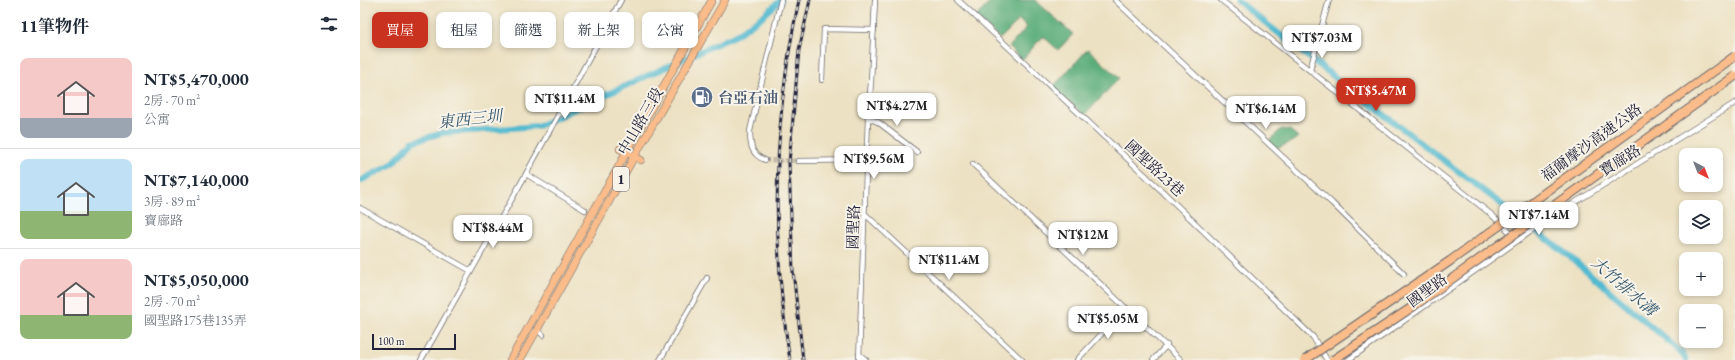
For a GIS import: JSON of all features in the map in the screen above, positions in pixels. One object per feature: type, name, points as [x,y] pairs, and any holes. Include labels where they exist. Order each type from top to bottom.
[{"type":"highway","name":"福爾摩沙高速公路","points":[[1305,360],[1450,261],[1735,56]]},
{"type":"highway","name":"福爾摩沙高速公路","points":[[1333,360],[1414,306],[1735,76]]},
{"type":"main road","name":"中山路三段","points":[[510,360],[712,0]]},
{"type":"main road","points":[[716,0],[726,3]]},
{"type":"main road","name":"中山路三段","points":[[520,360],[536,329],[638,159],[726,3]]},
{"type":"main road","points":[[620,149],[638,159]]},
{"type":"street","points":[[421,360],[526,174],[621,0]]},
{"type":"street","points":[[765,160],[755,154],[752,148],[750,131],[780,0]]},
{"type":"street","name":"國聖路","points":[[859,360],[868,118],[875,0]]},
{"type":"street","name":"國聖路23巷","points":[[958,0],[1162,191],[1313,337],[1327,360]]},
{"type":"street","points":[[1114,0],[1332,203],[1404,274]]},
{"type":"street","points":[[1221,0],[1492,215],[1518,240]]},
{"type":"street","points":[[1310,70],[1329,0]]},
{"type":"street","points":[[822,80],[824,29],[874,30]]},
{"type":"street","name":"寶廍路","points":[[1518,240],[1550,218],[1735,103]]},
{"type":"street","points":[[868,118],[878,122],[917,152]]},
{"type":"street","points":[[798,161],[867,160]]},
{"type":"street","points":[[973,164],[1167,345],[1181,360]]},
{"type":"street","points":[[526,174],[585,210]]},
{"type":"street","points":[[360,208],[471,271]]},
{"type":"street","points":[[865,214],[1022,360]]},
{"type":"street","name":"國聖路","points":[[1348,360],[1518,240]]},
{"type":"street","points":[[660,360],[707,278]]},
{"type":"street","points":[[1078,360],[1126,308]]},
{"type":"street","points":[[536,329],[543,334]]},
{"type":"street","points":[[1153,360],[1167,345]]},
{"type":"street","points":[[860,354],[866,360]]},
{"type":"green space","points":[[992,0],[1035,0],[1073,34],[1058,50],[1043,36],[1022,60],[1009,47],[1027,27],[1019,20],[1000,39],[976,17]]},
{"type":"green space","points":[[1088,49],[1119,78],[1085,115],[1052,88]]},
{"type":"green space","points":[[1281,129],[1290,130],[1298,137],[1275,150],[1268,142]]},
{"type":"waterway","name":"東西三圳","points":[[360,181],[392,164],[412,142],[442,133],[538,126],[736,35],[763,16],[781,0]]},
{"type":"waterway","name":"大竹排水溝","points":[[1237,0],[1298,49],[1569,256],[1681,352],[1686,360]]},
{"type":"tunnel","points":[[765,160],[798,161]]},
{"type":"railway","points":[[790,360],[780,270],[778,180],[784,89],[790,44],[799,0]]},
{"type":"railway","points":[[803,360],[793,271],[789,163],[799,50],[810,0]]},
{"type":"place","name":"台亞石油","points":[[702,97]]}]
